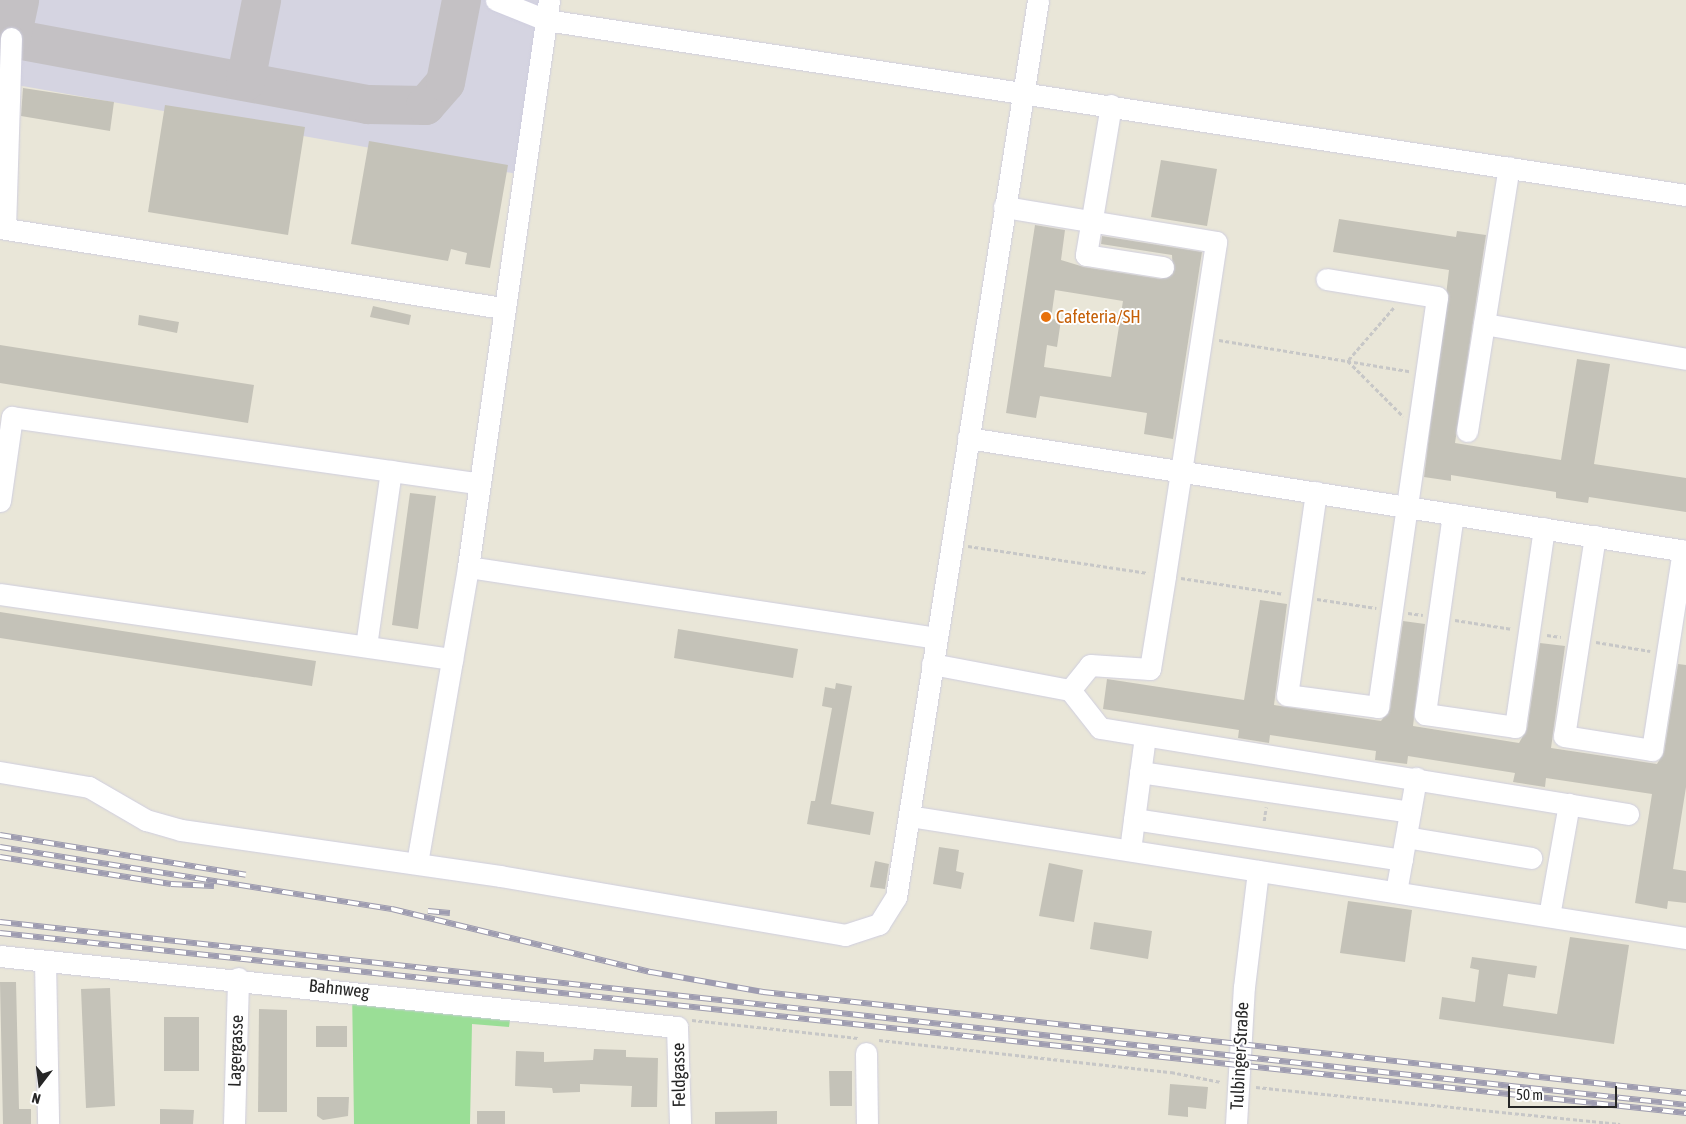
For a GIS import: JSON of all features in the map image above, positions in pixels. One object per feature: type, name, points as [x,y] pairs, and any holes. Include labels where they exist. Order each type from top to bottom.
[{"type":"street","points":[[496,0],[1111,106],[1686,195]]},
{"type":"street","points":[[0,772],[89,787],[163,826],[417,863],[845,934],[864,932],[889,913],[909,816],[1038,0]]},
{"type":"street","points":[[417,863],[468,567],[502,308],[548,10]]},
{"type":"street","points":[[11,38],[3,228],[502,308]]},
{"type":"street","points":[[1111,106],[1086,255],[1163,267]]},
{"type":"street","points":[[1468,431],[1509,167]]},
{"type":"street","points":[[1004,207],[1216,242],[1179,471],[1150,669],[1090,665],[1070,690]]},
{"type":"street","points":[[1316,492],[1287,695],[1378,707],[1417,430],[1438,297],[1406,294],[1326,279]]},
{"type":"street","points":[[1484,324],[1686,360]]},
{"type":"street","points":[[0,501],[6,411],[478,483]]},
{"type":"street","points":[[968,438],[1406,506],[1684,550],[1652,750],[1564,736],[1595,536]]},
{"type":"street","points":[[366,646],[391,471]]},
{"type":"street","points":[[1453,514],[1424,714],[1515,727],[1544,528]]},
{"type":"street","points":[[468,567],[936,638]]},
{"type":"street","points":[[0,594],[452,659]]},
{"type":"street","points":[[932,664],[1070,690],[1100,728],[1628,814]]},
{"type":"street","points":[[1130,850],[1145,736]]},
{"type":"street","points":[[1140,772],[1410,812]]},
{"type":"street","points":[[1396,892],[1416,778]]},
{"type":"street","points":[[1549,916],[1569,804]]},
{"type":"street","points":[[909,816],[1686,938]]},
{"type":"street","points":[[1134,819],[1402,860]]},
{"type":"street","points":[[1406,837],[1531,858]]},
{"type":"street","name":"Tulbinger Straße","points":[[1236,1124],[1244,987],[1258,871]]},
{"type":"street","name":"Bahnweg","points":[[0,956],[238,978],[677,1027]]},
{"type":"street","points":[[45,961],[48,1124]]},
{"type":"street","name":"Lagergasse","points":[[234,1124],[238,978]]},
{"type":"street","name":"Feldgasse","points":[[677,1027],[680,1124]]},
{"type":"street","points":[[866,1053],[866,1124]]},
{"type":"path","points":[[1348,361],[1406,294]]},
{"type":"path","points":[[1200,338],[1426,373]]},
{"type":"path","points":[[1348,361],[1417,430]]},
{"type":"path","points":[[1261,838],[1269,791]]},
{"type":"path","points":[[1238,1086],[1620,1124]]},
{"type":"shaded area","points":[[0,0],[549,0],[523,175],[0,82]]},
{"type":"green space","points":[[352,987],[512,1006],[509,1027],[472,1024],[470,1124],[354,1124]]},
{"type":"building","points":[[23,88],[114,102],[110,131],[21,116]]},
{"type":"building","points":[[165,105],[305,127],[288,235],[148,212]]},
{"type":"building","points":[[369,141],[508,165],[490,268],[465,264],[467,253],[451,249],[448,261],[351,244]]},
{"type":"building","points":[[1161,160],[1217,169],[1207,226],[1151,217]]},
{"type":"building","points":[[1339,219],[1456,237],[1457,231],[1486,235],[1455,443],[1561,460],[1577,359],[1610,364],[1594,464],[1686,478],[1686,512],[1589,497],[1588,503],[1556,498],[1556,492],[1451,475],[1451,481],[1424,477],[1449,270],[1333,252]]},
{"type":"building","points":[[1035,225],[1065,230],[1061,260],[1084,267],[1161,279],[1173,274],[1172,255],[1101,244],[1102,236],[1202,252],[1173,439],[1144,434],[1147,413],[1040,396],[1036,418],[1006,413]],"holes":[[[1055,290],[1123,301],[1111,377],[1044,367],[1047,345],[1057,347],[1061,320],[1051,319]]]},
{"type":"building","points":[[373,306],[411,315],[409,325],[370,317]]},
{"type":"building","points":[[139,315],[179,322],[177,333],[138,325]]},
{"type":"building","points":[[0,345],[254,385],[248,423],[0,383]]},
{"type":"building","points":[[410,493],[436,496],[418,629],[392,625]]},
{"type":"building","points":[[1260,600],[1287,604],[1274,705],[1381,721],[1390,709],[1403,621],[1425,624],[1413,726],[1519,743],[1527,729],[1540,643],[1565,646],[1551,748],[1657,764],[1664,752],[1678,664],[1686,665],[1686,787],[1673,869],[1686,871],[1686,903],[1668,901],[1667,909],[1635,903],[1652,794],[1546,778],[1545,787],[1513,782],[1515,773],[1408,756],[1407,764],[1375,760],[1376,751],[1270,735],[1269,743],[1238,738],[1239,730],[1103,709],[1107,679],[1244,700]]},
{"type":"building","points":[[0,612],[316,661],[312,686],[0,638]]},
{"type":"building","points":[[678,629],[798,649],[793,678],[674,658]]},
{"type":"building","points":[[836,683],[852,686],[831,804],[874,812],[870,835],[807,824],[811,801],[815,801],[832,708],[822,706],[825,687],[835,689]]},
{"type":"building","points":[[939,847],[959,850],[956,871],[964,873],[961,889],[933,884]]},
{"type":"building","points":[[875,861],[889,864],[885,889],[870,887]]},
{"type":"building","points":[[1049,863],[1083,870],[1074,922],[1039,916]]},
{"type":"building","points":[[1348,901],[1412,910],[1405,962],[1340,953]]},
{"type":"building","points":[[1094,922],[1152,931],[1148,959],[1090,949]]},
{"type":"building","points":[[1570,937],[1629,945],[1614,1044],[1439,1019],[1442,997],[1475,1002],[1479,970],[1470,968],[1472,957],[1537,966],[1535,978],[1508,974],[1503,1006],[1557,1014]]},
{"type":"building","points":[[0,982],[16,982],[19,1109],[31,1109],[31,1124],[3,1124]]},
{"type":"building","points":[[110,988],[115,1106],[86,1108],[81,989]]},
{"type":"building","points":[[259,1009],[287,1010],[287,1112],[258,1112]]},
{"type":"building","points":[[164,1017],[199,1017],[199,1071],[164,1071]]},
{"type":"building","points":[[316,1026],[347,1026],[347,1047],[316,1047]]},
{"type":"building","points":[[594,1049],[626,1050],[626,1057],[658,1058],[657,1107],[631,1107],[632,1086],[580,1084],[580,1092],[553,1093],[552,1088],[515,1086],[516,1051],[544,1052],[544,1062],[593,1060]]},
{"type":"building","points":[[829,1071],[852,1071],[852,1106],[830,1106]]},
{"type":"building","points":[[1170,1084],[1208,1087],[1206,1109],[1188,1107],[1188,1117],[1168,1115]]},
{"type":"building","points":[[317,1097],[349,1097],[348,1116],[323,1120],[317,1116]]},
{"type":"building","points":[[160,1109],[194,1110],[193,1124],[160,1124]]},
{"type":"building","points":[[477,1111],[505,1111],[505,1124],[477,1124]]},
{"type":"building","points":[[777,1111],[777,1124],[715,1124],[715,1112]]},
{"type":"taxiway","points":[[11,38],[19,0]]},
{"type":"taxiway","points":[[245,81],[261,0]]},
{"type":"taxiway","points":[[0,36],[368,104],[425,105],[445,82],[461,0]]},
{"type":"railway","points":[[0,835],[246,875]]},
{"type":"railway","points":[[0,847],[392,909],[651,972],[763,992],[1686,1093]]},
{"type":"railway","points":[[0,857],[171,884],[214,886]]},
{"type":"railway","points":[[428,911],[450,913]]},
{"type":"railway","points":[[0,922],[1686,1105]]},
{"type":"railway","points":[[0,933],[1686,1113]]},
{"type":"place","name":"Cafeteria/SH","points":[[1046,317]]}]
